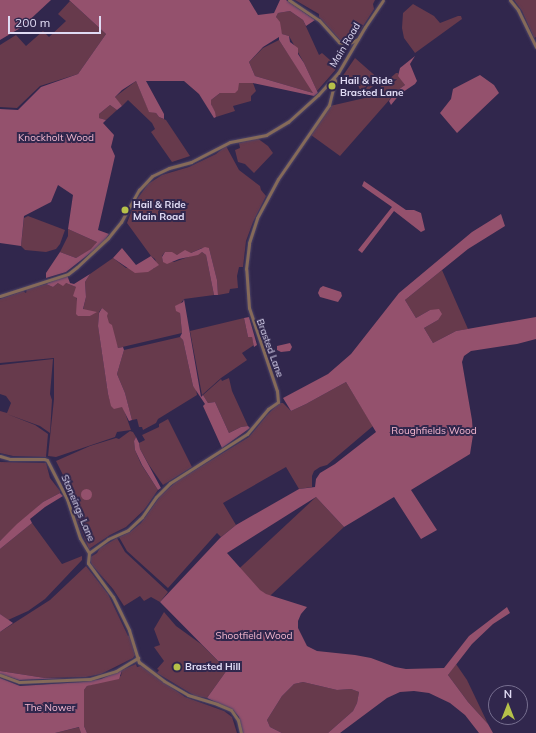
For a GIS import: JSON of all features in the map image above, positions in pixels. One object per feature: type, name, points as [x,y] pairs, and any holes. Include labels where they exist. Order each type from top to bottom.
[{"type":"street","points":[[290,0],[319,20],[339,42],[348,44],[358,39]]},
{"type":"street","name":"Main Road","points":[[0,296],[68,274],[77,267],[108,238],[121,222],[139,190],[152,176],[169,168],[191,162],[230,142],[266,134],[288,122],[318,95],[334,78],[383,0]]},
{"type":"street","points":[[510,0],[518,10],[536,47]]},
{"type":"street","name":"Brasted Lane","points":[[89,553],[108,539],[128,530],[142,517],[156,497],[170,483],[247,434],[268,409],[278,402],[277,391],[249,308],[246,269],[249,243],[257,218],[278,179],[329,105],[335,81],[334,78]]},
{"type":"street","name":"Stoneings Lane","points":[[0,456],[10,459],[47,460],[67,499],[80,538],[89,553],[88,563],[110,591],[129,630],[138,658]]},
{"type":"street","points":[[0,675],[19,682],[90,679],[116,671],[138,658],[144,666],[164,681],[188,695],[231,710],[238,720],[241,733]]},
{"type":"shaded area","points":[[295,0],[375,0],[373,4],[374,9],[358,34],[348,41],[340,40],[319,17],[319,14]]},
{"type":"shaded area","points":[[514,0],[536,0],[536,37],[534,38],[522,11]]},
{"type":"shaded area","points":[[70,1],[106,34],[78,74],[40,86],[17,108],[0,107],[0,45],[16,35],[26,46],[43,31],[49,37],[66,21],[58,14]]},
{"type":"shaded area","points":[[413,4],[434,16],[440,23],[458,16],[461,16],[462,19],[415,53],[404,38],[402,28],[403,13]]},
{"type":"shaded area","points":[[290,11],[303,20],[319,55],[322,53],[338,67],[317,91],[289,36],[282,34],[276,17],[278,13]]},
{"type":"shaded area","points":[[279,40],[313,93],[255,76],[249,62],[263,48]]},
{"type":"shaded area","points":[[355,58],[380,80],[365,93],[360,90],[356,80],[350,85],[342,77]]},
{"type":"shaded area","points":[[396,73],[398,73],[405,85],[398,90],[340,156],[311,135],[330,106],[369,97]]},
{"type":"shaded area","points":[[136,81],[149,111],[156,113],[159,117],[166,120],[190,156],[172,162],[151,132],[155,129],[152,123],[128,100],[122,106],[119,104],[115,97]]},
{"type":"shaded area","points":[[238,83],[253,83],[256,91],[251,96],[251,101],[233,106],[235,111],[216,117],[211,100],[220,93],[235,92]]},
{"type":"shaded area","points":[[110,105],[117,110],[106,120],[99,118],[99,114]]},
{"type":"shaded area","points":[[257,138],[268,146],[273,153],[254,173],[245,164],[238,162],[235,150],[240,148],[239,143]]},
{"type":"shaded area","points":[[226,146],[239,170],[260,186],[261,190],[266,196],[253,222],[246,241],[243,267],[239,267],[237,276],[238,288],[230,289],[229,293],[218,295],[217,280],[209,248],[202,248],[191,253],[177,255],[165,252],[162,256],[163,262],[174,262],[202,252],[206,255],[214,295],[184,299],[180,304],[182,333],[118,348],[102,308],[99,312],[98,326],[108,394],[110,401],[123,407],[131,430],[117,432],[115,437],[56,457],[48,456],[54,399],[54,358],[0,363],[0,299],[23,291],[26,293],[27,289],[46,284],[53,287],[58,283],[66,283],[76,287],[78,316],[91,316],[83,310],[86,297],[85,282],[90,274],[113,258],[126,268],[153,269],[157,265],[155,259],[151,256],[127,223],[135,202],[148,184],[162,175],[189,167],[216,154]]},
{"type":"shaded area","points":[[28,216],[65,230],[60,244],[56,249],[46,252],[25,250],[21,246],[24,218]]},
{"type":"shaded area","points":[[68,229],[97,242],[92,249],[76,258],[60,252],[68,236]]},
{"type":"shaded area","points":[[442,270],[468,329],[456,331],[433,343],[424,328],[438,320],[430,310],[416,318],[405,300]]},
{"type":"shaded area","points":[[244,318],[248,337],[252,337],[254,345],[242,353],[247,360],[221,378],[202,395],[190,331]]},
{"type":"shaded area","points":[[180,337],[183,340],[193,386],[196,389],[197,395],[143,430],[142,427],[139,427],[137,419],[132,420],[125,393],[117,374],[124,350]]},
{"type":"shaded area","points":[[53,359],[50,394],[52,400],[50,433],[40,426],[7,414],[35,425],[48,434],[46,457],[13,456],[0,453],[0,411],[7,413],[11,403],[6,396],[0,394],[0,365]]},
{"type":"shaded area","points":[[229,378],[232,391],[248,426],[241,427],[229,433],[215,402],[208,403],[203,395],[221,379],[222,381]]},
{"type":"shaded area","points":[[346,382],[373,426],[327,465],[314,471],[312,476],[312,487],[299,489],[286,467],[223,503],[236,525],[221,537],[217,533],[168,588],[127,551],[119,537],[130,532],[141,523],[161,495],[177,481],[249,437],[279,403],[283,403],[291,411]]},
{"type":"shaded area","points":[[168,419],[192,467],[163,485],[149,465],[140,449],[139,443],[145,440],[142,435],[159,427],[159,424]]},
{"type":"shaded area","points":[[130,431],[133,432],[136,437],[134,441],[135,450],[141,464],[158,490],[144,510],[126,527],[110,535],[89,549],[62,482],[63,475],[56,461],[90,446],[116,438],[119,439]]},
{"type":"shaded area","points":[[0,462],[46,463],[50,478],[60,493],[43,502],[0,541]]},
{"type":"shaded area","points":[[316,497],[344,527],[267,599],[239,569]]},
{"type":"shaded area","points":[[32,523],[62,564],[82,556],[82,560],[45,599],[28,611],[8,620],[0,614],[0,549]]},
{"type":"shaded area","points":[[117,538],[125,552],[168,592],[160,602],[151,597],[144,601],[140,596],[124,606],[113,589],[92,565],[89,558],[97,553],[100,548]]},
{"type":"shaded area","points":[[86,566],[108,594],[128,636],[130,635],[135,655],[133,658],[101,674],[86,677],[45,678],[0,671],[0,632],[50,600]]},
{"type":"shaded area","points":[[164,612],[176,626],[201,644],[227,670],[207,698],[195,696],[157,673],[159,670],[157,669],[164,661],[154,647],[160,645],[154,629]]},
{"type":"shaded area","points":[[136,664],[137,667],[141,666],[185,697],[224,711],[232,717],[237,733],[87,733],[84,726],[84,690],[87,686],[121,676],[122,670]]},
{"type":"shaded area","points":[[456,664],[467,680],[488,724],[468,702],[448,675]]},
{"type":"shaded area","points":[[303,682],[337,690],[351,689],[359,692],[357,703],[353,711],[328,733],[282,733],[270,727],[267,720],[282,696],[294,684]]},
{"type":"shaded area","points":[[80,727],[81,733],[55,733]]},
{"type":"green space","points":[[0,0],[51,0],[22,27],[0,40]]},
{"type":"green space","name":"Knockholt Wood","points":[[69,0],[249,0],[258,15],[274,13],[280,0],[286,0],[315,20],[306,26],[303,20],[290,11],[278,13],[276,17],[280,22],[282,34],[289,36],[290,42],[298,48],[298,54],[304,63],[318,93],[314,96],[253,83],[239,83],[238,90],[235,93],[220,93],[211,100],[216,117],[214,118],[199,94],[184,81],[146,81],[164,114],[164,119],[159,117],[156,113],[149,112],[136,81],[122,90],[115,97],[122,106],[117,110],[110,105],[99,114],[99,118],[106,120],[103,123],[114,135],[111,147],[115,156],[98,230],[109,234],[103,243],[66,272],[46,278],[46,273],[60,252],[76,258],[91,249],[97,242],[68,229],[73,195],[58,185],[51,202],[24,216],[21,246],[0,243],[0,109],[18,110],[41,87],[78,74],[106,34]],"holes":[[[279,37],[279,40],[313,93],[255,76],[249,62],[263,47]]]},
{"type":"green space","points":[[415,56],[410,64],[417,81],[400,94],[391,105],[389,101],[398,90],[405,85],[398,76],[400,68]]},
{"type":"green space","points":[[480,75],[494,85],[499,93],[457,133],[440,113],[451,99],[453,89]]},
{"type":"green space","points":[[364,181],[406,210],[414,210],[421,213],[425,230],[421,232],[394,211],[362,253],[358,250],[392,207],[362,186]]},
{"type":"green space","points":[[501,214],[505,226],[468,249],[405,300],[416,318],[430,310],[439,309],[442,314],[438,320],[424,328],[433,343],[456,331],[536,317],[536,339],[517,344],[471,351],[464,356],[462,362],[472,420],[473,435],[470,454],[411,490],[437,530],[421,539],[394,497],[344,527],[316,497],[227,553],[260,590],[266,594],[307,607],[301,614],[298,621],[298,628],[307,646],[317,651],[371,658],[395,667],[406,669],[444,668],[469,636],[507,607],[510,613],[493,624],[472,644],[448,675],[468,702],[488,724],[493,733],[479,733],[465,715],[450,703],[429,693],[414,691],[400,692],[387,698],[340,733],[328,733],[353,711],[357,703],[359,692],[351,689],[337,690],[303,682],[294,684],[282,696],[267,720],[270,727],[282,733],[242,733],[239,717],[233,710],[207,698],[227,670],[160,602],[220,538],[236,525],[299,489],[315,487],[316,479],[320,473],[335,464],[376,432],[346,382],[291,411],[283,398],[328,374],[351,354],[399,293],[472,232]]},
{"type":"green space","points":[[205,247],[209,248],[217,280],[218,295],[214,295],[206,255],[202,252],[198,255],[179,259],[167,264],[163,262],[162,257],[165,252],[172,252],[177,255],[185,250],[191,253]]},
{"type":"green space","points":[[122,248],[136,265],[151,256],[159,265],[148,272],[135,273],[113,258]]},
{"type":"green space","points":[[90,274],[85,282],[86,297],[83,309],[97,312],[90,316],[78,316],[76,314],[77,298],[73,296],[76,287],[66,283],[63,286],[58,283],[53,287],[46,284],[67,275],[70,283],[74,284]]},
{"type":"green space","points":[[323,286],[341,292],[342,296],[338,302],[320,297],[318,293],[320,288]]},
{"type":"green space","points":[[184,299],[201,397],[203,395],[208,403],[215,402],[229,433],[241,427],[248,426],[250,428],[222,448],[203,406],[205,404],[193,386],[183,340],[180,337],[182,333],[180,313],[176,311],[175,306],[183,302]]},
{"type":"green space","points":[[102,308],[108,313],[107,316],[109,323],[112,325],[118,348],[123,347],[124,350],[117,374],[125,393],[132,420],[129,421],[122,407],[114,409],[111,406],[108,394],[98,326],[99,313]]},
{"type":"green space","points":[[249,317],[257,345],[254,347],[252,337],[248,337],[244,318]]},
{"type":"green space","points":[[290,343],[292,347],[290,351],[281,352],[277,350],[277,346]]},
{"type":"green space","points":[[136,437],[140,449],[161,488],[158,490],[142,465],[135,450],[134,441]]},
{"type":"green space","points":[[84,489],[88,489],[90,490],[90,498],[84,499],[81,496],[81,492]]},
{"type":"green space","points":[[60,493],[63,496],[45,507],[30,519],[32,523],[0,549],[0,541],[17,524],[43,502]]},
{"type":"green space","points":[[0,614],[13,623],[0,632]]},
{"type":"green space","name":"The Nower","points":[[122,670],[119,679],[87,686],[84,690],[84,726],[87,733],[81,733],[79,727],[55,733],[0,733],[0,678],[20,686],[83,682],[101,679]]},
{"type":"green space","points":[[0,671],[45,678],[65,678],[19,680],[0,674]]},
{"type":"place","name":"Hail & Ride Brasted Lane","points":[[332,86]]},
{"type":"place","name":"Hail & Ride Main Road","points":[[125,210]]},
{"type":"place","name":"Brasted Hill","points":[[177,667]]},
{"type":"park label","name":"Roughfields Wood","points":[[434,431]]},
{"type":"park label","name":"Shootfield Wood","points":[[254,636]]}]
